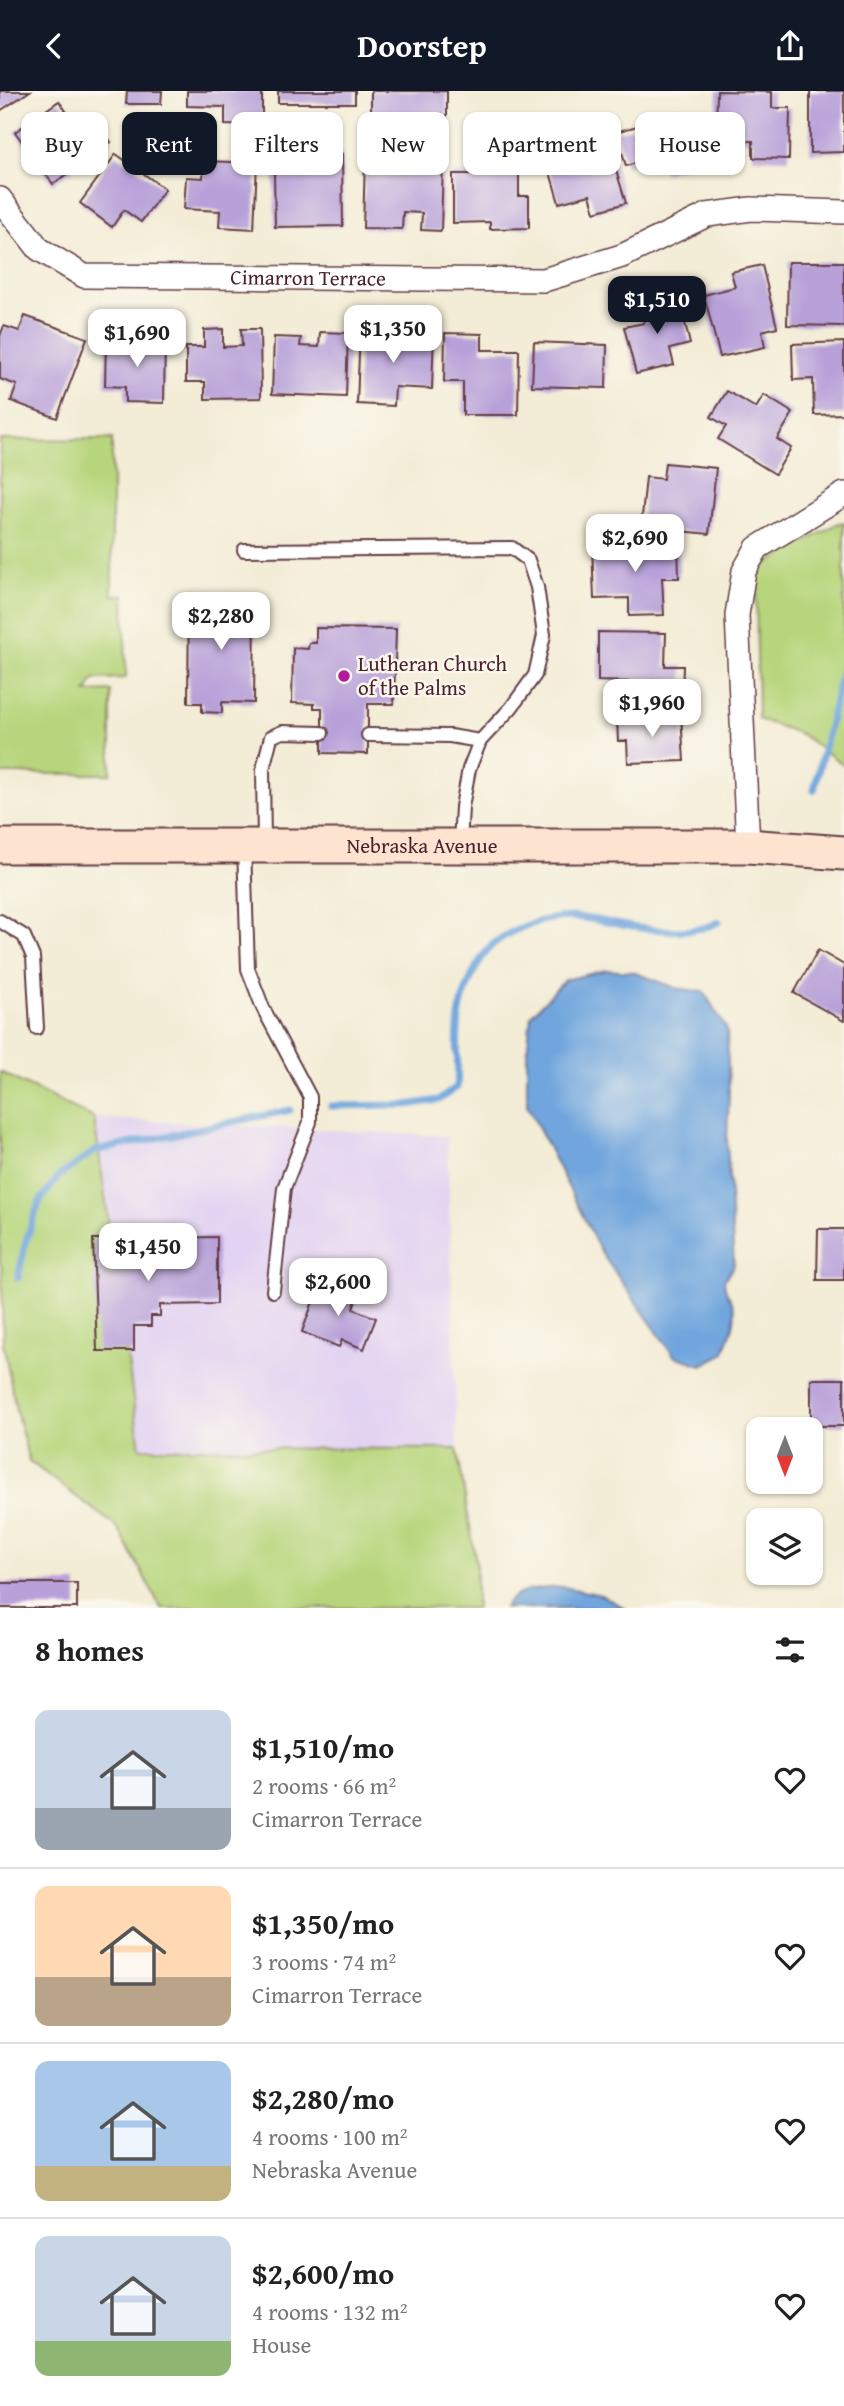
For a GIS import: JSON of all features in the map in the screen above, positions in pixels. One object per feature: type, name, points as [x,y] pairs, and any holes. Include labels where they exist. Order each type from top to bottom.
[{"type":"main road","name":"Nebraska Avenue","points":[[0,846],[748,846],[844,853]]},
{"type":"street","name":"Cimarron Terrace","points":[[0,199],[39,249],[84,277],[544,280],[622,256],[707,215],[751,209],[844,212]]},
{"type":"street","points":[[748,846],[737,615],[744,571],[757,548],[844,493]]},
{"type":"lane","points":[[244,550],[512,548],[528,559],[537,587],[544,635],[535,675],[511,708],[480,741],[469,769],[462,807],[460,846]]},
{"type":"lane","points":[[273,1291],[284,1188],[310,1122],[310,1097],[263,1008],[248,969],[254,846],[262,769],[271,737],[282,732],[322,733]]},
{"type":"lane","points":[[368,735],[450,736],[480,741]]},
{"type":"lane","points":[[0,921],[24,936],[33,957],[37,1028]]},
{"type":"shaded area","points":[[94,1118],[447,1136],[457,1449],[140,1448]]},
{"type":"green space","points":[[112,439],[112,595],[124,595],[126,678],[94,679],[86,692],[111,691],[111,774],[0,774],[0,440]]},
{"type":"green space","points":[[844,522],[844,765],[801,734],[758,719],[756,577],[761,567]]},
{"type":"green space","points":[[0,1072],[94,1118],[140,1448],[457,1449],[476,1563],[476,1608],[161,1608],[118,1528],[29,1461],[3,1342],[0,1263]]},
{"type":"water","points":[[606,970],[633,972],[676,988],[704,992],[727,1030],[727,1140],[734,1265],[724,1281],[734,1308],[734,1320],[723,1354],[702,1365],[674,1356],[602,1254],[527,1105],[527,1053],[531,1015],[565,980]]},
{"type":"water","points":[[564,1587],[601,1595],[625,1608],[504,1608],[515,1596],[522,1593]]},
{"type":"building","points":[[0,91],[30,91],[0,111]]},
{"type":"building","points":[[127,91],[162,91],[161,104],[126,104]]},
{"type":"building","points":[[187,91],[262,91],[262,112],[231,112],[231,125],[225,125],[225,107],[187,106]]},
{"type":"building","points":[[278,91],[355,91],[355,103],[278,103]]},
{"type":"building","points":[[371,91],[447,91],[447,112],[371,112]]},
{"type":"building","points":[[717,91],[772,92],[772,108],[790,108],[789,159],[753,158],[753,141],[745,141],[745,112],[717,112]]},
{"type":"building","points":[[810,91],[844,91],[844,152],[810,153]]},
{"type":"building","points":[[59,101],[67,112],[43,112]]},
{"type":"building","points":[[635,127],[635,163],[626,166],[621,149],[621,131]]},
{"type":"building","points":[[21,128],[21,140],[15,132]]},
{"type":"building","points":[[116,154],[122,158],[122,175],[145,175],[165,189],[141,222],[124,210],[112,227],[80,203],[101,175],[108,175],[108,165]]},
{"type":"building","points":[[217,161],[231,162],[231,175],[256,175],[254,229],[219,227],[220,211],[184,209],[186,177],[203,178],[203,175],[217,175]]},
{"type":"building","points":[[453,174],[519,175],[519,196],[529,196],[529,228],[490,229],[490,222],[453,223]]},
{"type":"building","points":[[46,175],[65,175],[53,184]]},
{"type":"building","points":[[274,175],[342,175],[343,226],[275,227]]},
{"type":"building","points":[[365,175],[443,175],[441,231],[421,230],[422,213],[403,212],[402,229],[363,228]]},
{"type":"building","points":[[551,175],[617,175],[626,203],[595,212],[590,195],[559,203]]},
{"type":"building","points":[[788,262],[844,262],[844,326],[787,325]]},
{"type":"building","points":[[762,265],[777,327],[762,331],[765,347],[720,357],[704,295],[735,287],[731,272]]},
{"type":"building","points":[[679,298],[690,344],[670,349],[674,365],[636,374],[624,327],[644,323],[640,307]]},
{"type":"building","points":[[25,316],[87,338],[57,418],[11,401],[17,385],[0,379],[0,336],[4,326],[19,331]]},
{"type":"building","points":[[223,329],[223,347],[242,346],[241,329],[260,329],[261,398],[205,399],[205,382],[186,382],[186,347],[204,347],[204,330]]},
{"type":"building","points":[[360,330],[434,333],[432,389],[395,387],[394,406],[357,404]]},
{"type":"building","points":[[320,332],[348,333],[346,397],[272,394],[274,337],[301,338],[300,346],[319,347]]},
{"type":"building","points":[[445,333],[482,334],[482,350],[519,350],[518,415],[463,415],[463,382],[444,382]]},
{"type":"building","points":[[106,339],[165,340],[164,403],[125,402],[125,387],[105,386]]},
{"type":"building","points":[[534,342],[607,345],[606,388],[532,386]]},
{"type":"building","points":[[844,342],[844,414],[814,415],[813,379],[793,380],[792,344]]},
{"type":"building","points":[[727,391],[756,408],[764,395],[793,413],[777,439],[791,448],[775,474],[718,439],[726,426],[711,417]]},
{"type":"building","points":[[665,463],[716,468],[709,534],[641,527],[646,477],[663,479]]},
{"type":"building","points":[[678,541],[679,578],[662,578],[664,615],[629,616],[629,598],[594,599],[592,545]]},
{"type":"building","points":[[189,596],[241,596],[241,606],[255,606],[254,703],[222,702],[222,713],[202,712],[202,703],[188,703]]},
{"type":"building","name":"Lutheran Church of the Palms","points":[[316,628],[396,629],[394,704],[368,704],[368,754],[322,753],[322,708],[314,708],[314,704],[292,703],[293,648],[308,649],[309,643],[316,643]]},
{"type":"building","points":[[598,632],[666,633],[665,666],[683,666],[682,699],[631,698],[631,682],[598,681]]},
{"type":"building","points":[[681,715],[684,761],[628,763],[627,741],[618,741],[617,719]]},
{"type":"building","points":[[818,950],[844,965],[844,1021],[794,993]]},
{"type":"building","points":[[818,1229],[844,1229],[844,1280],[817,1280]]},
{"type":"building","points":[[217,1237],[217,1304],[160,1305],[160,1316],[151,1316],[151,1326],[134,1326],[134,1351],[97,1351],[93,1239]]},
{"type":"building","points":[[321,1280],[358,1295],[353,1309],[376,1318],[364,1349],[342,1340],[339,1347],[302,1332]]},
{"type":"building","points":[[811,1379],[844,1379],[844,1426],[823,1426],[823,1417],[811,1417]]},
{"type":"building","points":[[0,1583],[77,1583],[77,1608],[0,1608]]},
{"type":"waterway","points":[[814,790],[844,663]]},
{"type":"waterway","points":[[331,1106],[407,1105],[439,1100],[457,1087],[458,1031],[464,995],[487,951],[511,932],[534,923],[571,917],[670,931],[690,930],[719,922]]},
{"type":"waterway","points":[[18,1278],[26,1240],[40,1201],[59,1176],[95,1151],[290,1110]]},
{"type":"place","name":"Lutheran Church of the Palms","points":[[344,676]]}]
